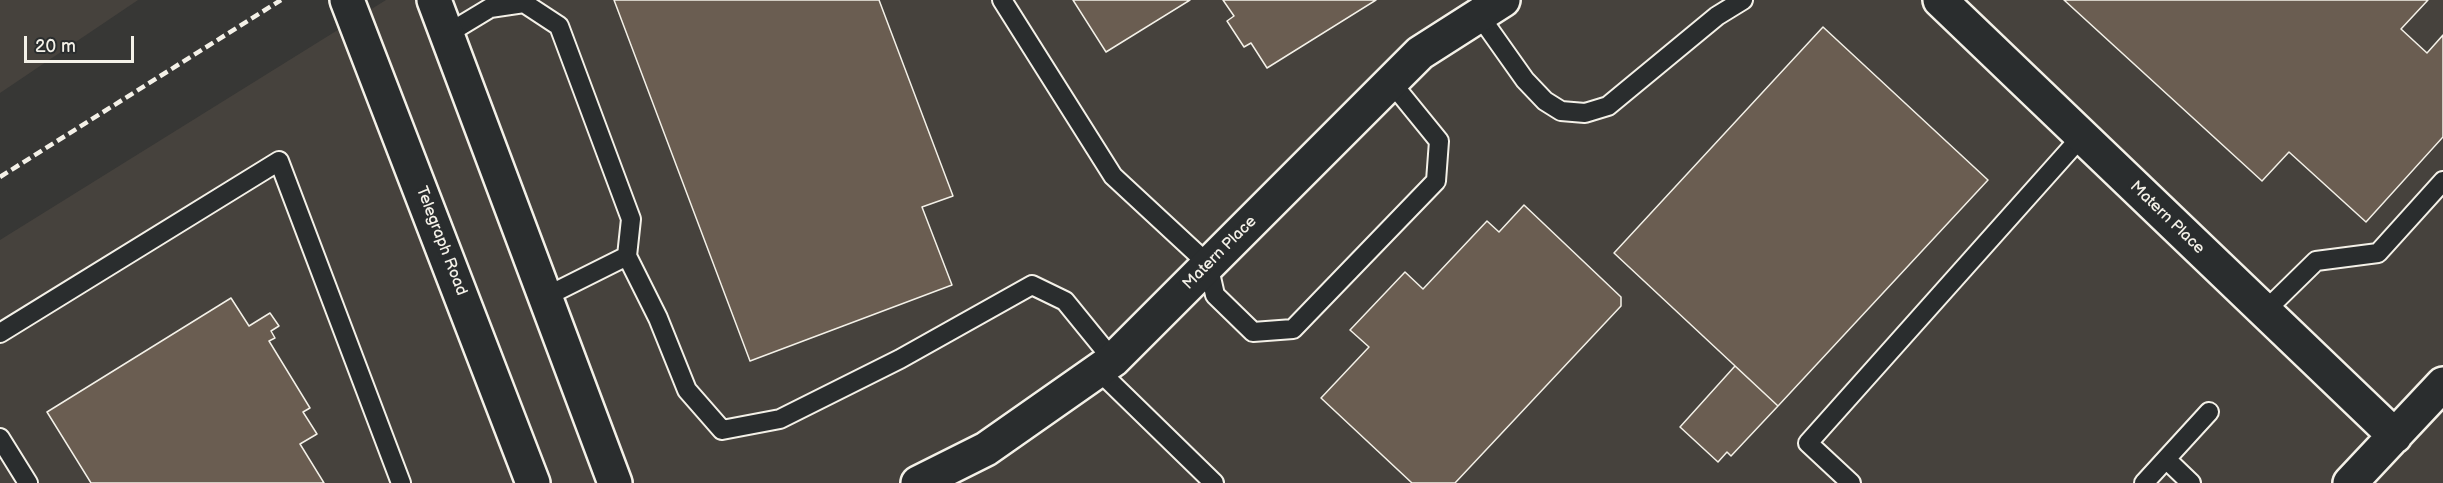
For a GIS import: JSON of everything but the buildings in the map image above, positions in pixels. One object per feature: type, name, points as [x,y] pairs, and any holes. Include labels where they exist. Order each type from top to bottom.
[{"type":"street","name":"Telegraph Road","points":[[347,0],[533,483]]},
{"type":"street","points":[[434,0],[615,483]]},
{"type":"street","name":"Matern Place","points":[[1940,0],[2395,436]]},
{"type":"street","name":"Matern Place","points":[[918,483],[986,449],[1106,365],[1420,53],[1491,8]]},
{"type":"street","points":[[2350,483],[2443,384]]},
{"type":"lane","points":[[1002,0],[1113,176],[1208,264],[1215,295],[1253,332],[1293,329],[1436,181],[1439,141],[1391,82]]},
{"type":"lane","points":[[1491,8],[1525,80],[1545,101],[1561,111],[1584,114],[1608,106],[1717,16],[1743,0]]},
{"type":"lane","points":[[447,34],[490,8],[524,3],[559,26],[631,219],[627,256],[658,318],[687,390],[722,430],[780,419],[900,359],[1032,285],[1065,301],[1106,365],[1214,483]]},
{"type":"lane","points":[[1851,483],[1808,443],[2082,136]]},
{"type":"lane","points":[[0,333],[279,160],[401,483]]},
{"type":"lane","points":[[2265,311],[2316,261],[2378,253],[2443,181]]},
{"type":"lane","points":[[545,297],[627,256]]},
{"type":"lane","points":[[2144,483],[2209,412]]},
{"type":"lane","points":[[2,445],[28,483]]},
{"type":"lane","points":[[2166,459],[2191,483]]},
{"type":"shaded area","points":[[0,0],[138,0],[0,93]]},
{"type":"shaded area","points":[[386,0],[2443,0],[2443,483],[0,483],[0,240]]},
{"type":"railway","points":[[0,177],[281,0]]}]
